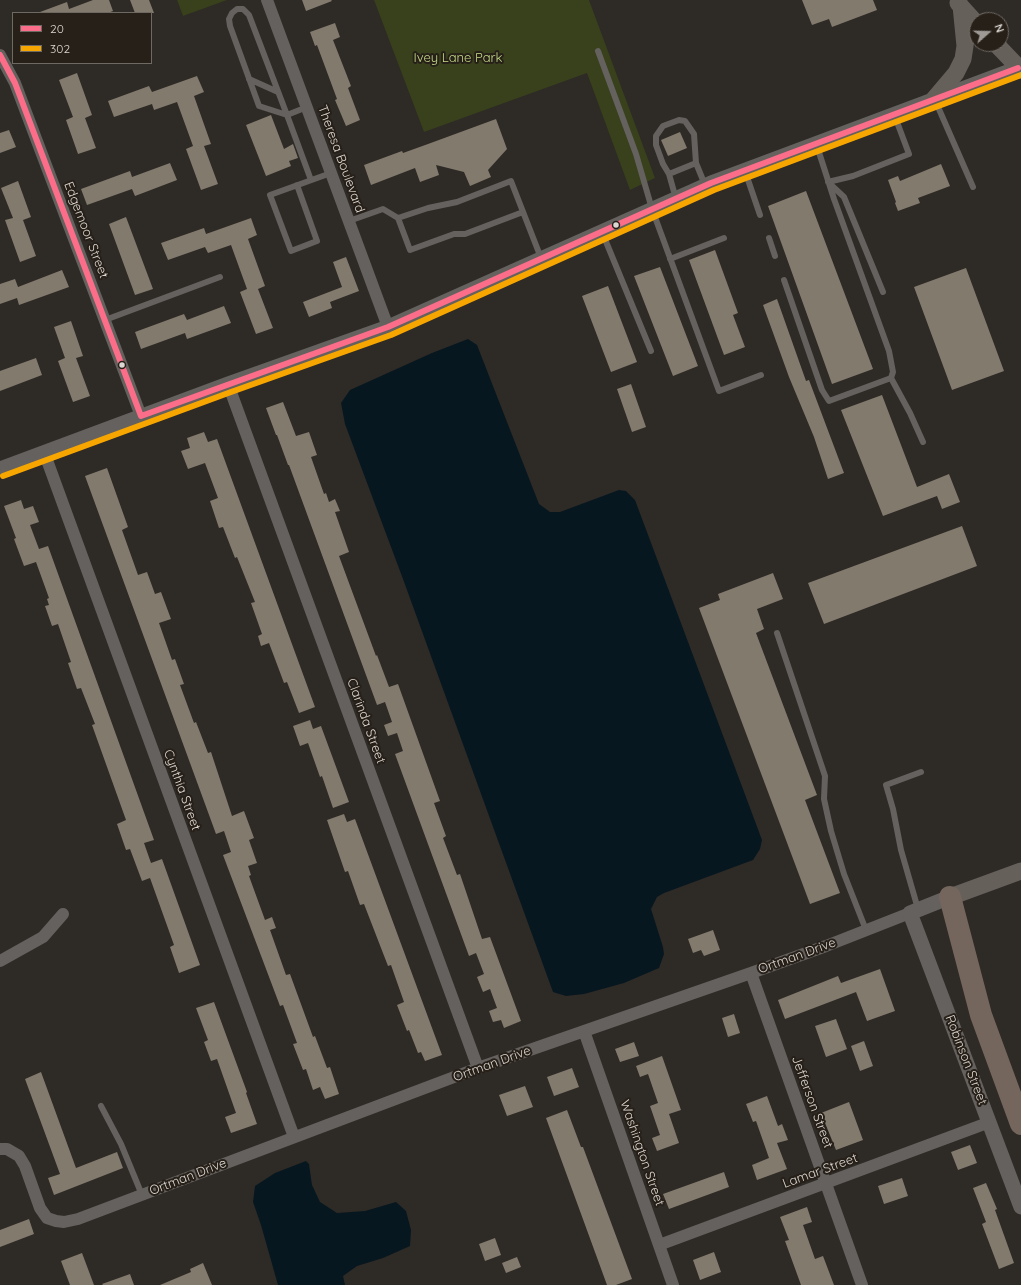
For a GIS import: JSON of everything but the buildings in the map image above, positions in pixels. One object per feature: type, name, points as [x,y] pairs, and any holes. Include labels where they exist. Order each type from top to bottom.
[{"type":"highway","points":[[950,897],[981,1016],[1021,1124]]},
{"type":"main road","points":[[958,3],[969,15]]},
{"type":"main road","points":[[934,99],[956,73],[963,59],[965,46],[958,3]]},
{"type":"main road","points":[[1003,52],[1020,70]]},
{"type":"main road","name":"Ortman Drive","points":[[950,897],[1021,870]]},
{"type":"street","name":"Theresa Boulevard","points":[[267,0],[388,327]]},
{"type":"street","name":"Edgemoor Street","points":[[0,55],[16,83],[140,416]]},
{"type":"street","points":[[0,469],[140,416],[388,327],[705,186],[934,99],[1020,70]]},
{"type":"street","name":"Clarinda Street","points":[[228,384],[478,1068]]},
{"type":"street","name":"Cynthia Street","points":[[44,452],[294,1138]]},
{"type":"street","name":"Ortman Drive","points":[[0,1148],[7,1149],[19,1156],[25,1166],[40,1208],[47,1218],[64,1222],[78,1219],[478,1068],[751,973],[950,897]]},
{"type":"street","name":"Robinson Street","points":[[914,911],[1021,1207]]},
{"type":"street","points":[[0,961],[43,937],[63,914]]},
{"type":"street","name":"Jefferson Street","points":[[751,973],[862,1285]]},
{"type":"street","name":"Washington Street","points":[[584,1031],[673,1285]]},
{"type":"street","name":"Lamar Street","points":[[659,1245],[990,1122]]},
{"type":"lane","points":[[307,107],[287,115],[259,106],[230,26],[229,19],[232,13],[237,9],[243,9],[249,14],[287,115],[311,180]]},
{"type":"lane","points":[[598,51],[636,154],[652,209],[719,391],[761,375]]},
{"type":"lane","points":[[249,79],[278,92]]},
{"type":"lane","points":[[934,99],[973,187]]},
{"type":"lane","points":[[828,182],[853,176],[909,154],[894,114]]},
{"type":"lane","points":[[676,199],[669,174],[663,164],[656,145],[656,136],[663,126],[679,120],[685,121],[694,134],[696,163],[705,186]]},
{"type":"lane","points":[[816,143],[828,182],[889,352],[892,372],[891,378],[910,413],[923,442]]},
{"type":"lane","points":[[669,174],[696,163]]},
{"type":"lane","points":[[745,170],[760,215]]},
{"type":"lane","points":[[297,185],[317,241],[291,251],[270,195],[297,185],[331,173]]},
{"type":"lane","points":[[398,218],[428,208],[457,202],[511,182],[541,258]]},
{"type":"lane","points":[[828,182],[844,197],[883,292]]},
{"type":"lane","points":[[349,221],[383,209],[398,218],[410,250],[454,234],[466,234],[523,212]]},
{"type":"lane","points":[[602,232],[650,351]]},
{"type":"lane","points":[[670,258],[724,238]]},
{"type":"lane","points":[[769,238],[775,256]]},
{"type":"lane","points":[[104,320],[220,277]]},
{"type":"lane","points":[[784,280],[822,390],[829,401],[891,378]]},
{"type":"lane","points":[[777,633],[825,776],[824,799],[830,831],[844,874],[866,930]]},
{"type":"lane","points":[[914,911],[893,809],[886,785],[921,772]]},
{"type":"lane","points":[[101,1106],[121,1144],[142,1195]]},
{"type":"green space","points":[[177,0],[227,0],[183,16]]},
{"type":"green space","name":"Ivey Lane Park","points":[[374,0],[589,0],[655,178],[630,190],[587,73],[424,132]]},
{"type":"water","points":[[468,339],[477,345],[539,504],[550,512],[560,512],[619,490],[626,491],[635,500],[762,840],[760,849],[753,860],[664,893],[657,897],[651,909],[664,954],[659,968],[624,983],[584,994],[566,996],[553,992],[345,424],[341,403],[350,390],[432,353]]},
{"type":"water","points":[[306,1161],[309,1164],[312,1185],[320,1202],[337,1213],[365,1211],[396,1202],[406,1211],[411,1230],[410,1246],[383,1258],[357,1266],[343,1276],[345,1285],[278,1285],[253,1202],[255,1186],[275,1173]]},
{"type":"transit line","name":"20","points":[[0,55],[15,83],[141,416]]},
{"type":"transit line","name":"20","points":[[141,416],[388,327],[711,183],[1018,68]]},
{"type":"transit line","name":"302","points":[[3,476],[391,335],[714,190],[1021,75]]}]
